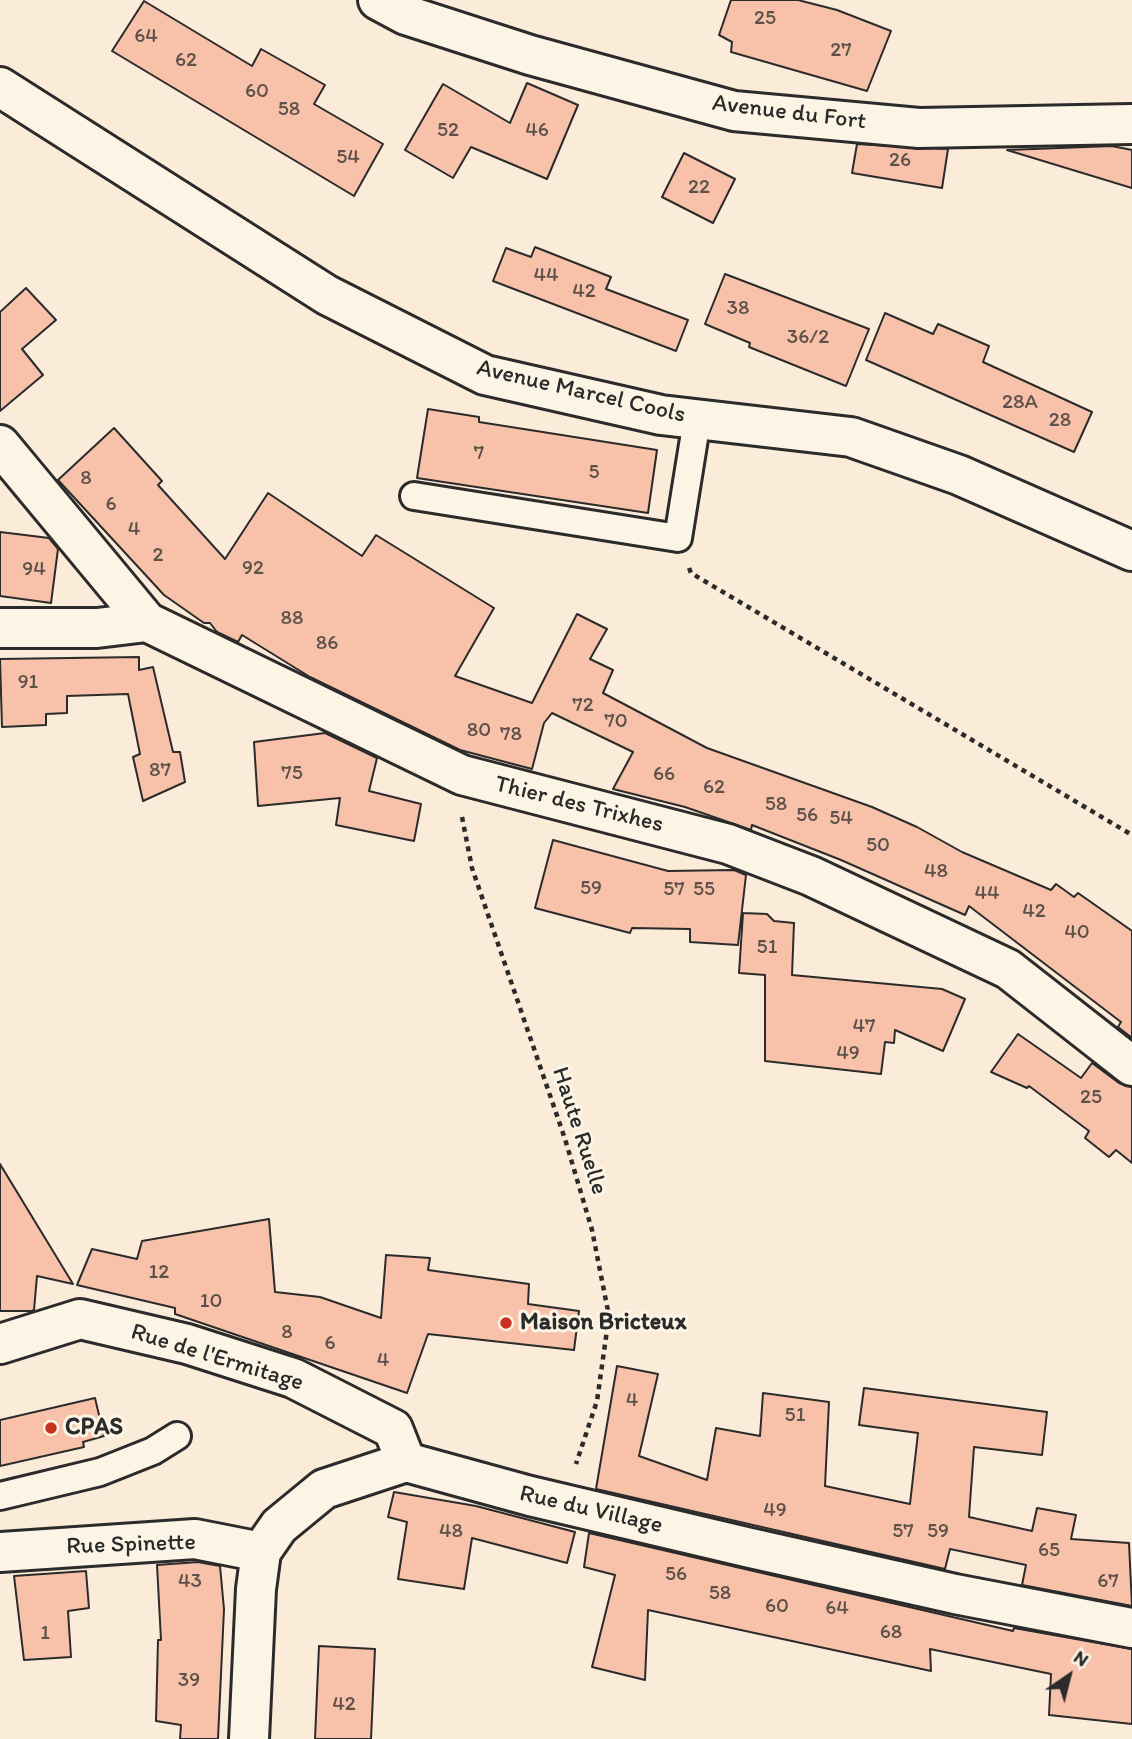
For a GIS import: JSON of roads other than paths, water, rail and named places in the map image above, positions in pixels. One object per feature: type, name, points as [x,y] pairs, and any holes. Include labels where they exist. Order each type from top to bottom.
[{"type":"street","name":"Avenue du Fort","points":[[378,0],[406,15],[530,55],[734,111],[919,128],[1132,124]]},
{"type":"street","name":"Avenue Marcel Cools","points":[[0,87],[327,295],[485,375],[661,415],[851,437],[960,475],[1132,551]]},
{"type":"street","points":[[0,444],[148,622]]},
{"type":"street","points":[[0,628],[97,628],[148,622]]},
{"type":"street","name":"Thier des Trixhes","points":[[148,622],[462,775],[728,844],[811,876],[1008,969],[1132,1066]]},
{"type":"street","name":"Rue de l'Ermitage","points":[[0,1344],[80,1320],[187,1344],[293,1378],[393,1429],[406,1462]]},
{"type":"street","points":[[249,1739],[256,1589],[261,1552],[279,1526],[324,1489],[406,1462]]},
{"type":"street","name":"Rue du Village","points":[[406,1462],[530,1496],[955,1594],[1132,1628]]},
{"type":"street","name":"Rue Spinette","points":[[0,1552],[195,1539],[261,1552]]},
{"type":"lane","points":[[414,496],[678,538],[697,420]]},
{"type":"lane","points":[[0,1496],[100,1472],[153,1451],[177,1436]]},
{"type":"place","name":"Maison Bricteux","points":[[506,1323]]},
{"type":"place","name":"CPAS","points":[[51,1428]]}]
